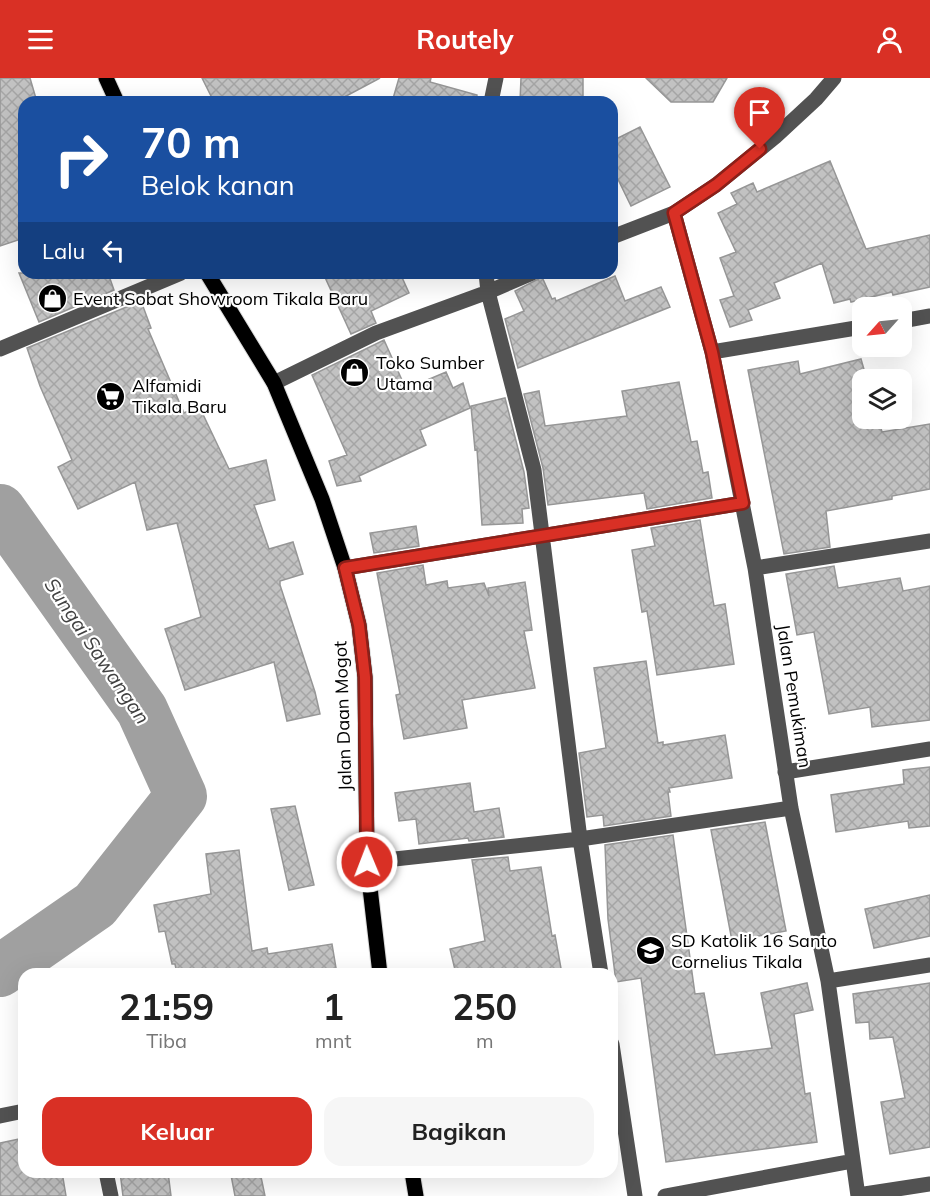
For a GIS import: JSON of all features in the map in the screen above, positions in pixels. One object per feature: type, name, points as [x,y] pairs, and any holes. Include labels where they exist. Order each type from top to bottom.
[{"type":"main road","points":[[106,78],[114,96]]},
{"type":"main road","name":"Jalan Daan Mogot","points":[[211,279],[274,383],[322,499],[345,568],[359,625],[365,677],[367,862],[379,968]]},
{"type":"main road","points":[[413,1178],[416,1196]]},
{"type":"street","points":[[492,96],[496,78]]},
{"type":"street","points":[[618,235],[674,213],[716,185],[775,137],[816,99],[834,78]]},
{"type":"street","name":"Jalan Pemukiman","points":[[674,213],[712,352],[743,503],[791,808],[828,981],[858,1196]]},
{"type":"street","points":[[0,349],[167,279]]},
{"type":"street","points":[[487,279],[488,292],[534,470],[544,535],[580,839],[600,968]]},
{"type":"street","points":[[274,383],[376,333],[518,279]]},
{"type":"street","points":[[912,319],[930,316]]},
{"type":"street","points":[[712,352],[852,329]]},
{"type":"street","points":[[345,568],[743,503]]},
{"type":"street","points":[[754,568],[930,541]]},
{"type":"street","points":[[785,772],[930,749]]},
{"type":"street","points":[[367,862],[580,839],[791,808]]},
{"type":"street","points":[[828,981],[930,965]]},
{"type":"street","points":[[618,1084],[635,1196]]},
{"type":"street","points":[[0,1116],[18,1112]]},
{"type":"street","points":[[666,1196],[853,1161]]},
{"type":"street","points":[[107,1178],[111,1196]]},
{"type":"street","points":[[858,1196],[930,1184]]},
{"type":"building","points":[[0,78],[30,78],[35,96],[18,96],[18,240],[0,246]]},
{"type":"building","points":[[202,78],[380,78],[346,96],[211,96]]},
{"type":"building","points":[[399,78],[431,78],[430,82],[477,95],[477,96],[394,96]]},
{"type":"building","points":[[521,78],[583,78],[583,96],[520,96]]},
{"type":"building","points":[[646,78],[727,78],[713,102],[671,102]]},
{"type":"building","points":[[640,127],[670,187],[631,206],[618,179],[618,138]]},
{"type":"building","points":[[830,161],[866,249],[930,235],[930,287],[893,295],[892,292],[872,297],[852,297],[852,302],[850,299],[834,303],[822,263],[774,283],[780,298],[748,310],[752,320],[730,327],[720,300],[734,296],[720,258],[736,252],[718,213],[737,204],[731,193],[753,183],[757,192]]},
{"type":"building","name":"Event Sobat Showroom Tikala Baru","points":[[21,279],[110,279],[114,290],[39,322]]},
{"type":"building","points":[[326,279],[403,279],[409,293],[371,311],[376,323],[351,334]]},
{"type":"building","points":[[538,279],[543,279],[552,299],[555,298],[556,301],[608,279],[616,279],[625,301],[661,287],[670,307],[518,368],[505,319],[524,311],[515,291]]},
{"type":"building","points":[[141,301],[151,328],[148,329],[184,413],[199,406],[229,469],[266,460],[275,500],[254,505],[269,549],[293,542],[303,574],[280,581],[280,585],[320,714],[287,721],[274,662],[185,690],[165,629],[201,617],[177,523],[147,530],[135,482],[78,509],[58,467],[72,460],[40,386],[27,348]]},
{"type":"building","points":[[384,340],[406,389],[446,372],[453,388],[463,383],[470,408],[420,430],[426,445],[359,476],[361,481],[337,486],[329,461],[347,455],[312,375]]},
{"type":"building","points":[[861,359],[864,369],[852,369],[852,429],[881,429],[882,432],[912,429],[912,427],[930,424],[930,489],[892,496],[892,499],[826,511],[830,547],[784,554],[748,370],[798,361],[800,374]]},
{"type":"building","points":[[679,382],[691,442],[697,441],[703,473],[708,472],[712,498],[647,509],[644,493],[548,505],[543,468],[524,394],[539,391],[545,426],[627,416],[622,391]]},
{"type":"building","points":[[505,398],[524,472],[529,508],[522,509],[523,523],[482,525],[477,449],[475,450],[471,406]]},
{"type":"building","points":[[700,520],[714,606],[725,604],[734,664],[657,675],[647,611],[642,612],[632,550],[655,546],[651,528]]},
{"type":"building","points":[[416,526],[419,546],[374,553],[370,533]]},
{"type":"building","points":[[423,565],[426,585],[447,581],[448,588],[484,583],[489,596],[488,588],[525,582],[532,630],[524,631],[535,688],[462,700],[467,728],[404,739],[396,695],[400,694],[377,573]]},
{"type":"building","points":[[834,566],[838,588],[900,578],[903,591],[930,586],[930,720],[872,727],[870,707],[829,714],[814,632],[797,635],[786,574]]},
{"type":"building","points":[[646,661],[658,743],[663,742],[663,745],[725,735],[732,778],[669,788],[671,816],[604,826],[603,815],[587,817],[579,753],[606,748],[594,668]]},
{"type":"building","points":[[930,767],[930,826],[909,828],[908,821],[836,832],[831,795],[904,784],[903,770]]},
{"type":"building","points":[[470,783],[474,812],[499,808],[504,837],[469,841],[468,838],[419,844],[416,819],[399,821],[395,793]]},
{"type":"building","points":[[295,806],[314,885],[289,890],[271,809]]},
{"type":"building","points":[[765,822],[786,931],[732,941],[711,830]]},
{"type":"building","points":[[673,835],[695,994],[704,993],[715,1055],[772,1048],[761,993],[807,983],[813,1010],[794,1014],[805,1094],[810,1093],[817,1142],[666,1162],[641,978],[618,982],[618,968],[614,968],[608,919],[605,845]]},
{"type":"building","points":[[239,850],[252,951],[267,948],[268,954],[332,944],[336,968],[176,968],[175,964],[172,964],[165,931],[159,932],[154,905],[211,894],[206,854]]},
{"type":"building","points":[[508,857],[510,871],[541,867],[552,936],[555,935],[561,968],[455,968],[450,949],[485,941],[472,860]]},
{"type":"building","points":[[930,895],[930,936],[874,948],[865,909]]},
{"type":"building","points":[[930,983],[930,1147],[890,1154],[881,1102],[905,1098],[893,1037],[870,1039],[869,1022],[856,1023],[853,994]]},
{"type":"building","points":[[18,1139],[18,1178],[63,1178],[66,1196],[0,1196],[0,1143]]},
{"type":"building","points":[[121,1178],[169,1178],[171,1196],[123,1196]]},
{"type":"building","points":[[232,1178],[261,1178],[265,1196],[235,1196]]},
{"type":"waterway","name":"Sungai Sawangan","points":[[0,510],[142,710],[181,796],[95,905],[0,971]]},
{"type":"place","name":"Event Sobat Showroom Tikala Baru","points":[[52,299]]},
{"type":"place","name":"Toko Sumber Utama","points":[[355,373]]},
{"type":"place","name":"Alfamidi Tikala Baru","points":[[111,396]]},
{"type":"place","name":"SD Katolik 16 Santo Cornelius Tikala","points":[[650,951]]},
{"type":"route","points":[[367,862],[365,677],[359,625],[345,568],[743,503],[712,352],[674,213],[716,185],[760,149]]}]
